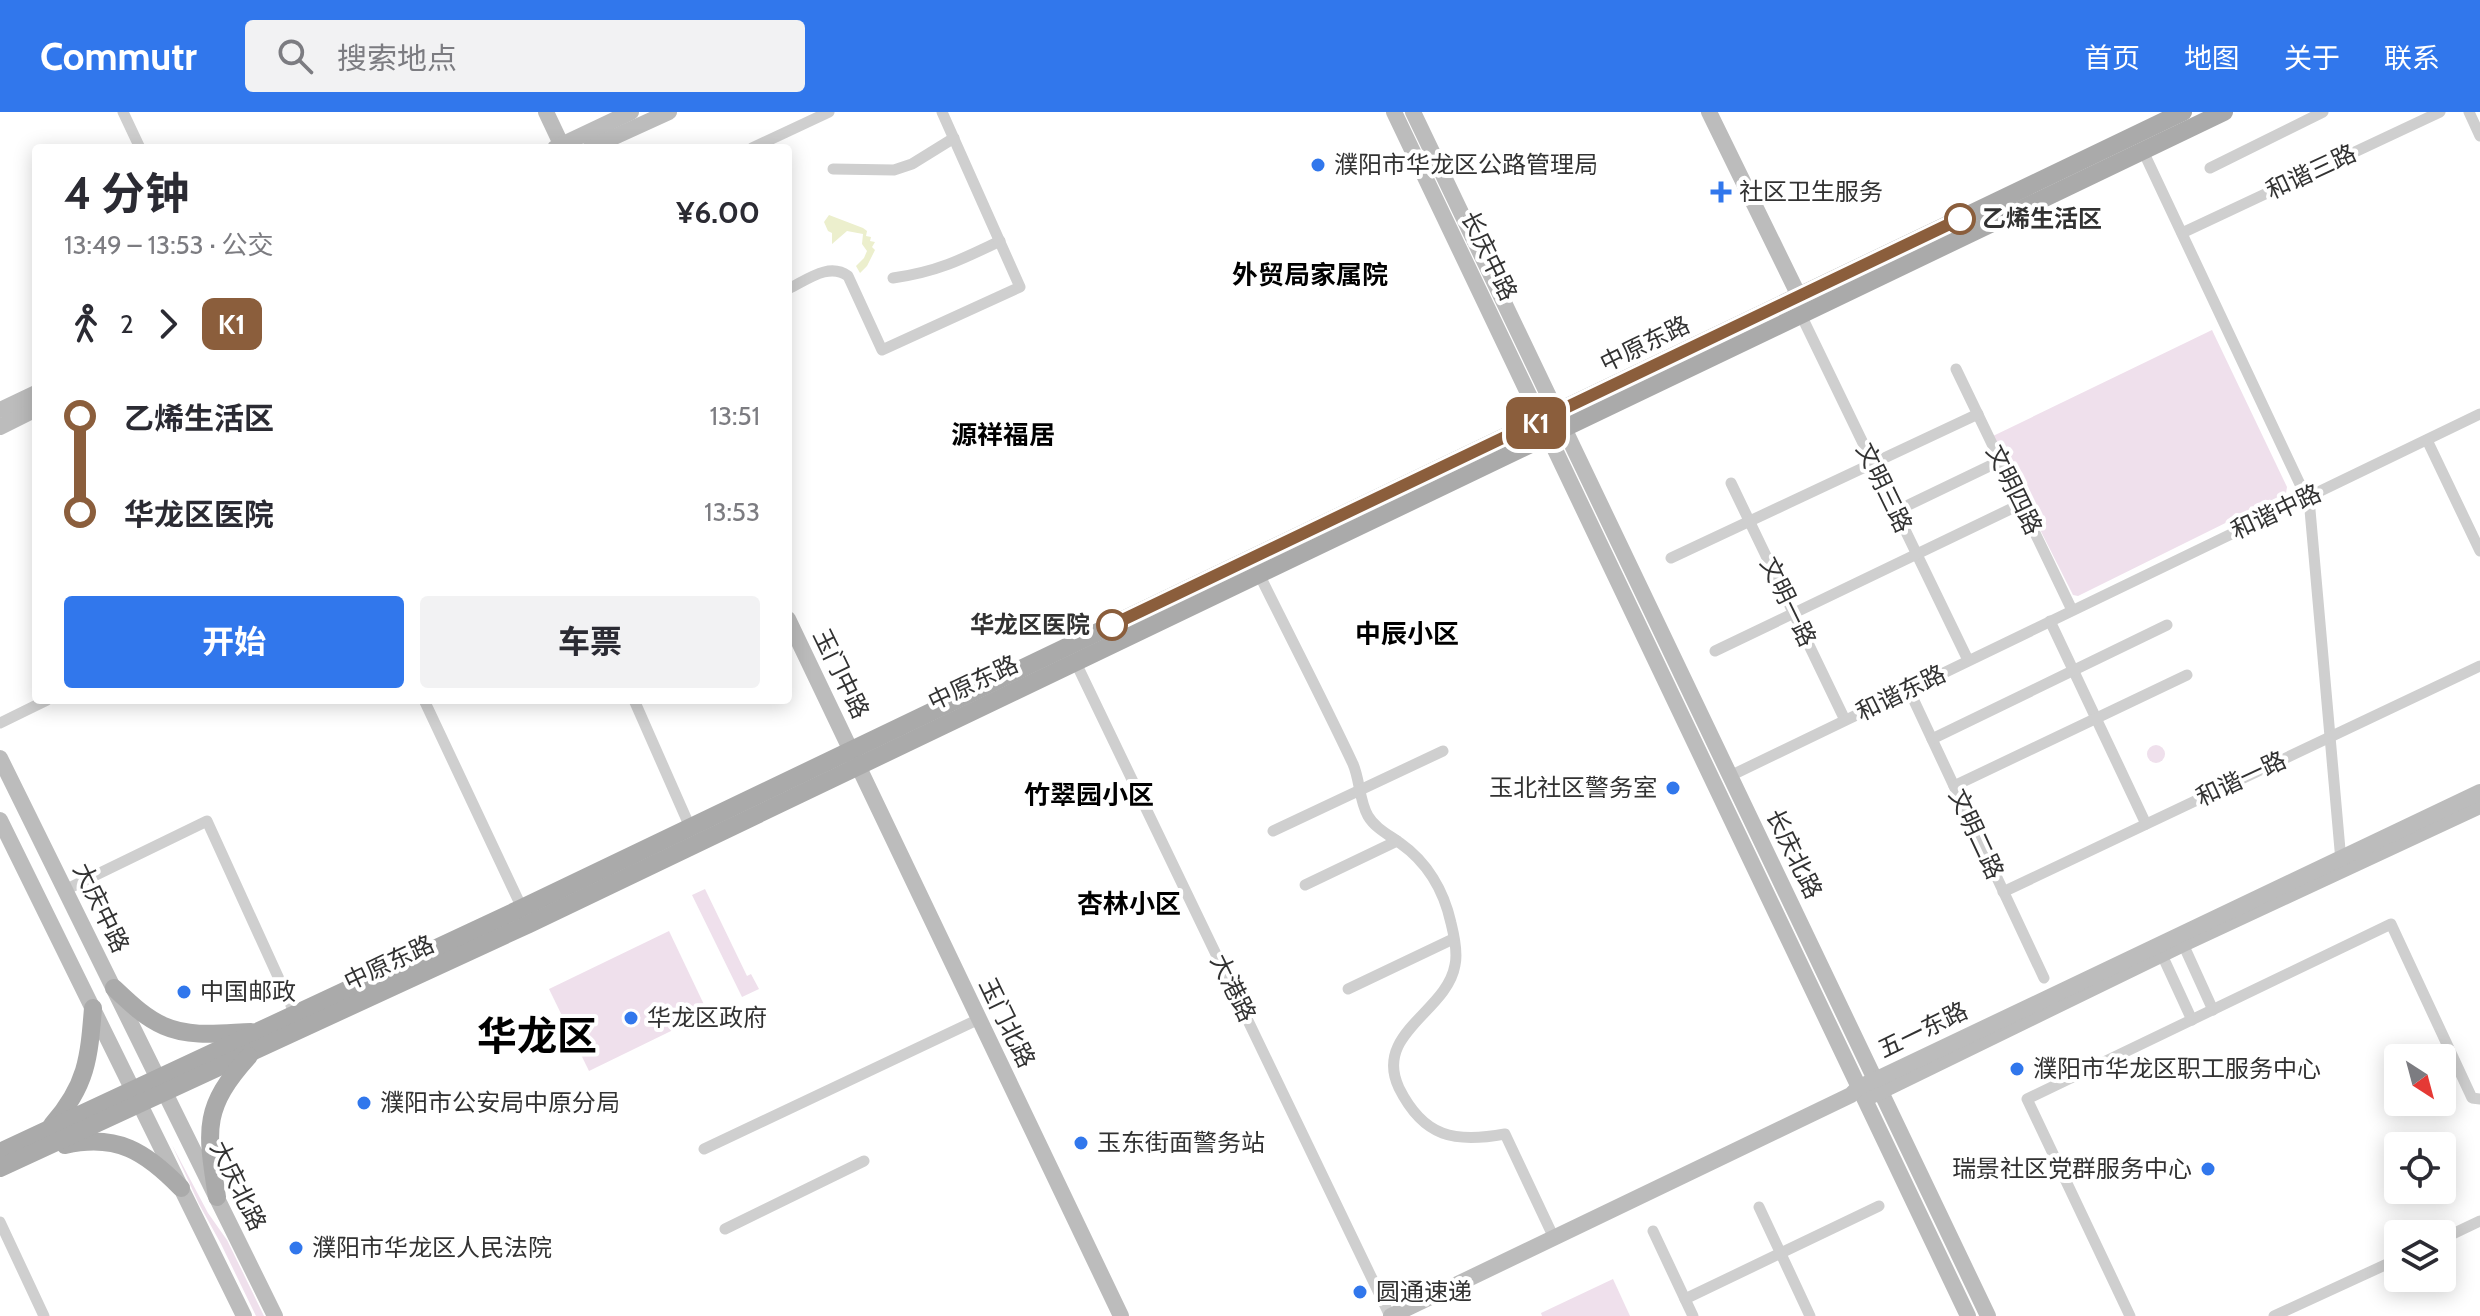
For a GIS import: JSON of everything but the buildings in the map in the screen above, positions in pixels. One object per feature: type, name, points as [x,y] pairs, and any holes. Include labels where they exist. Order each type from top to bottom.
[{"type":"main road","points":[[546,112],[559,144]]},
{"type":"main road","points":[[566,144],[631,112]]},
{"type":"main road","points":[[599,144],[669,112]]},
{"type":"main road","name":"长庆中路","points":[[1394,112],[1552,424]]},
{"type":"main road","name":"长庆中路","points":[[1413,112],[1552,424]]},
{"type":"main road","points":[[1709,112],[1800,306]]},
{"type":"main road","name":"中原东路","points":[[1800,306],[2183,112]]},
{"type":"main road","name":"中原东路","points":[[162,1085],[252,1052],[529,924],[854,757],[1800,306],[2224,112]]},
{"type":"main road","points":[[0,410],[32,395]]},
{"type":"main road","points":[[0,427],[32,411]]},
{"type":"main road","name":"中原东路","points":[[0,1168],[295,1014],[690,827],[1075,661],[1259,574],[1552,424]]},
{"type":"main road","name":"长庆北路","points":[[1552,424],[1730,776],[1988,1316]]},
{"type":"main road","name":"长庆北路","points":[[1552,424],[1968,1316]]},
{"type":"main road","name":"玉门中路","points":[[792,627],[854,757]]},
{"type":"main road","name":"玉门北路","points":[[854,757],[1121,1316]]},
{"type":"main road","name":"大庆中路","points":[[0,758],[162,1085]]},
{"type":"main road","name":"五一东路","points":[[1414,1316],[1862,1093],[2162,955],[2480,792]]},
{"type":"main road","name":"五一东路","points":[[1878,1086],[2340,863],[2480,806]]},
{"type":"main road","points":[[0,820],[244,1316]]},
{"type":"main road","points":[[114,988],[142,1013],[163,1026],[187,1033],[258,1032]]},
{"type":"main road","points":[[47,1130],[60,1116],[83,1077],[89,1061],[93,1008]]},
{"type":"main road","points":[[217,1197],[209,1129],[218,1098],[252,1052]]},
{"type":"main road","name":"大庆北路","points":[[162,1085],[275,1316]]},
{"type":"main road","name":"五一东路","points":[[1390,1316],[1851,1095],[1862,1093]]},
{"type":"main road","name":"中原东路","points":[[0,1152],[47,1130],[137,1097]]},
{"type":"main road","points":[[39,1150],[82,1141],[138,1150],[181,1188]]},
{"type":"street","points":[[123,112],[138,144]]},
{"type":"street","points":[[760,144],[815,115],[829,112]]},
{"type":"street","points":[[792,287],[833,269],[842,271],[848,276],[882,350],[1020,287],[942,112]]},
{"type":"street","points":[[2210,168],[2323,112]]},
{"type":"street","name":"和谐三路","points":[[2182,233],[2440,112]]},
{"type":"street","points":[[2469,112],[2480,136]]},
{"type":"street","points":[[833,169],[894,170],[912,164],[954,138]]},
{"type":"street","points":[[2143,151],[2306,497],[2312,526],[2340,863]]},
{"type":"street","points":[[893,278],[925,274],[1000,241]]},
{"type":"street","name":"文明三路","points":[[1800,306],[1968,660]]},
{"type":"street","name":"文明四路","points":[[1956,369],[2072,610]]},
{"type":"street","points":[[1671,558],[1978,414]]},
{"type":"street","name":"和谐中路","points":[[2072,610],[2480,414]]},
{"type":"street","points":[[2427,440],[2480,551]]},
{"type":"street","points":[[1896,511],[2000,461]]},
{"type":"street","name":"文明一路","points":[[1731,483],[1845,720]]},
{"type":"street","points":[[1715,651],[2021,504]]},
{"type":"street","points":[[1259,574],[1353,763],[1367,815],[1375,825],[1417,857],[1437,884],[1451,922],[1455,965],[1449,982],[1404,1036],[1393,1060],[1393,1072],[1400,1089],[1422,1121],[1436,1131],[1473,1140],[1505,1134],[1554,1238]]},
{"type":"street","name":"和谐东路","points":[[1730,776],[2072,610]]},
{"type":"street","points":[[2050,621],[2146,824]]},
{"type":"street","points":[[1932,739],[2167,625]]},
{"type":"street","name":"大港路","points":[[1075,661],[1390,1316]]},
{"type":"street","name":"和谐一路","points":[[2003,892],[2480,666]]},
{"type":"street","points":[[1954,786],[2187,675]]},
{"type":"street","name":"文明二路","points":[[1909,690],[2044,978]]},
{"type":"street","points":[[0,723],[39,704]]},
{"type":"street","points":[[426,704],[522,908]]},
{"type":"street","points":[[636,704],[690,827]]},
{"type":"street","points":[[1273,831],[1443,751]]},
{"type":"street","points":[[65,890],[207,821],[295,1014]]},
{"type":"street","points":[[1305,885],[1397,841]]},
{"type":"street","points":[[2130,1316],[2027,1099],[2391,924],[2472,1098],[2480,1099]]},
{"type":"street","points":[[1348,989],[1453,939]]},
{"type":"street","points":[[2183,944],[2213,1010]]},
{"type":"street","points":[[2162,955],[2192,1020]]},
{"type":"street","points":[[704,1149],[979,1019]]},
{"type":"street","points":[[725,1229],[864,1161]]},
{"type":"street","points":[[1685,1299],[1879,1206]]},
{"type":"street","points":[[1759,1207],[1810,1316]]},
{"type":"street","points":[[2456,1232],[2480,1221]]},
{"type":"street","points":[[0,1222],[44,1316]]},
{"type":"street","points":[[1653,1231],[1693,1316]]},
{"type":"street","points":[[2274,1316],[2384,1265]]},
{"type":"shaded area","points":[[829,215],[863,228],[867,231],[866,236],[871,237],[870,241],[875,242],[872,247],[875,250],[860,273],[856,266],[867,251],[862,244],[863,234],[847,231],[832,244],[832,233],[824,222]]},
{"type":"shaded area","points":[[2212,330],[2287,487],[2286,493],[2078,596],[2073,595],[1993,436]]},
{"type":"shaded area","points":[[2152,745],[2160,745],[2165,754],[2163,761],[2152,763],[2147,758],[2147,750]]},
{"type":"shaded area","points":[[705,889],[747,976],[751,974],[759,989],[742,997],[692,895]]},
{"type":"shaded area","points":[[669,931],[708,1013],[589,1071],[549,989]]},
{"type":"shaded area","points":[[172,1145],[208,1213],[227,1240],[264,1316],[256,1316]]},
{"type":"shaded area","points":[[1613,1279],[1630,1316],[1542,1316],[1541,1313]]},
{"type":"bus line","name":"K1","points":[[1112,625],[1960,219]]},
{"type":"place","name":"濮阳市华龙区公路管理局","points":[[1318,165]]},
{"type":"place","name":"社区卫生服务","points":[[1721,192]]},
{"type":"place","name":"乙烯生活区","points":[[1960,219]]},
{"type":"place","name":"华龙区医院","points":[[1112,625]]},
{"type":"place","name":"玉北社区警务室","points":[[1673,788]]},
{"type":"place","name":"中国邮政","points":[[184,992]]},
{"type":"place","name":"华龙区政府","points":[[631,1018]]},
{"type":"place","name":"濮阳市华龙区职工服务中心","points":[[2017,1069]]},
{"type":"place","name":"濮阳市公安局中原分局","points":[[364,1103]]},
{"type":"place","name":"玉东街面警务站","points":[[1081,1143]]},
{"type":"place","name":"瑞景社区党群服务中心","points":[[2208,1169]]},
{"type":"place","name":"濮阳市华龙区人民法院","points":[[296,1248]]},
{"type":"place","name":"圆通速递","points":[[1360,1292]]},
{"type":"district","name":"外贸局家属院","points":[[1310,275]]},
{"type":"district","name":"源祥福居","points":[[1003,435]]},
{"type":"district","name":"中辰小区","points":[[1407,634]]},
{"type":"district","name":"竹翠园小区","points":[[1089,795]]},
{"type":"district","name":"杏林小区","points":[[1129,904]]},
{"type":"district","name":"华龙区","points":[[537,1036]]}]
